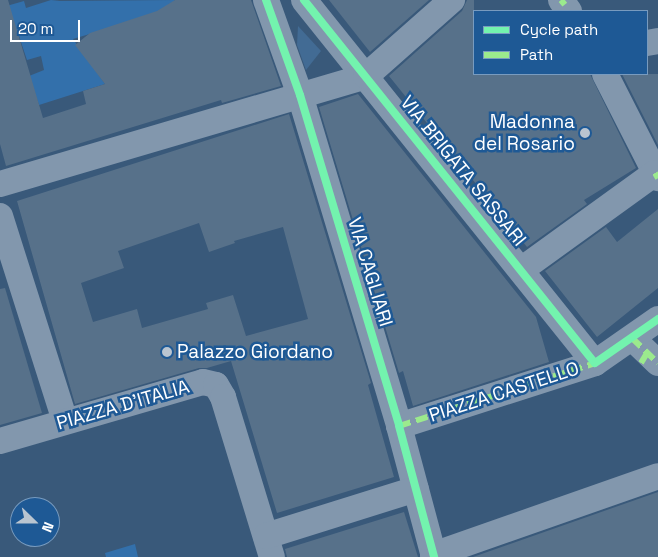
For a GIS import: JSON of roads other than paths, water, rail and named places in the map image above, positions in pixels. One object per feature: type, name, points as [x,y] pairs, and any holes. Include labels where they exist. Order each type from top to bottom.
[{"type":"street","name":"VIA CAGLIARI","points":[[266,0],[300,95],[399,426],[434,556]]},
{"type":"street","name":"VIA BRIGATA SASSARI","points":[[304,0],[595,363]]},
{"type":"street","points":[[0,184],[366,76],[452,0]]},
{"type":"street","points":[[521,270],[656,176],[606,75]]},
{"type":"street","points":[[0,216],[65,421]]},
{"type":"street","name":"PIAZZA CASTELLO","points":[[399,426],[595,363],[644,354],[658,319]]},
{"type":"street","name":"PIAZZA D'ITALIA","points":[[0,441],[203,382],[216,385],[224,397],[269,547]]},
{"type":"street","points":[[434,556],[658,476]]},
{"type":"street","points":[[269,547],[416,489]]},
{"type":"place","name":"Madonna del Rosario","points":[[585,133]]},
{"type":"place","name":"Palazzo Giordano","points":[[167,352]]}]
